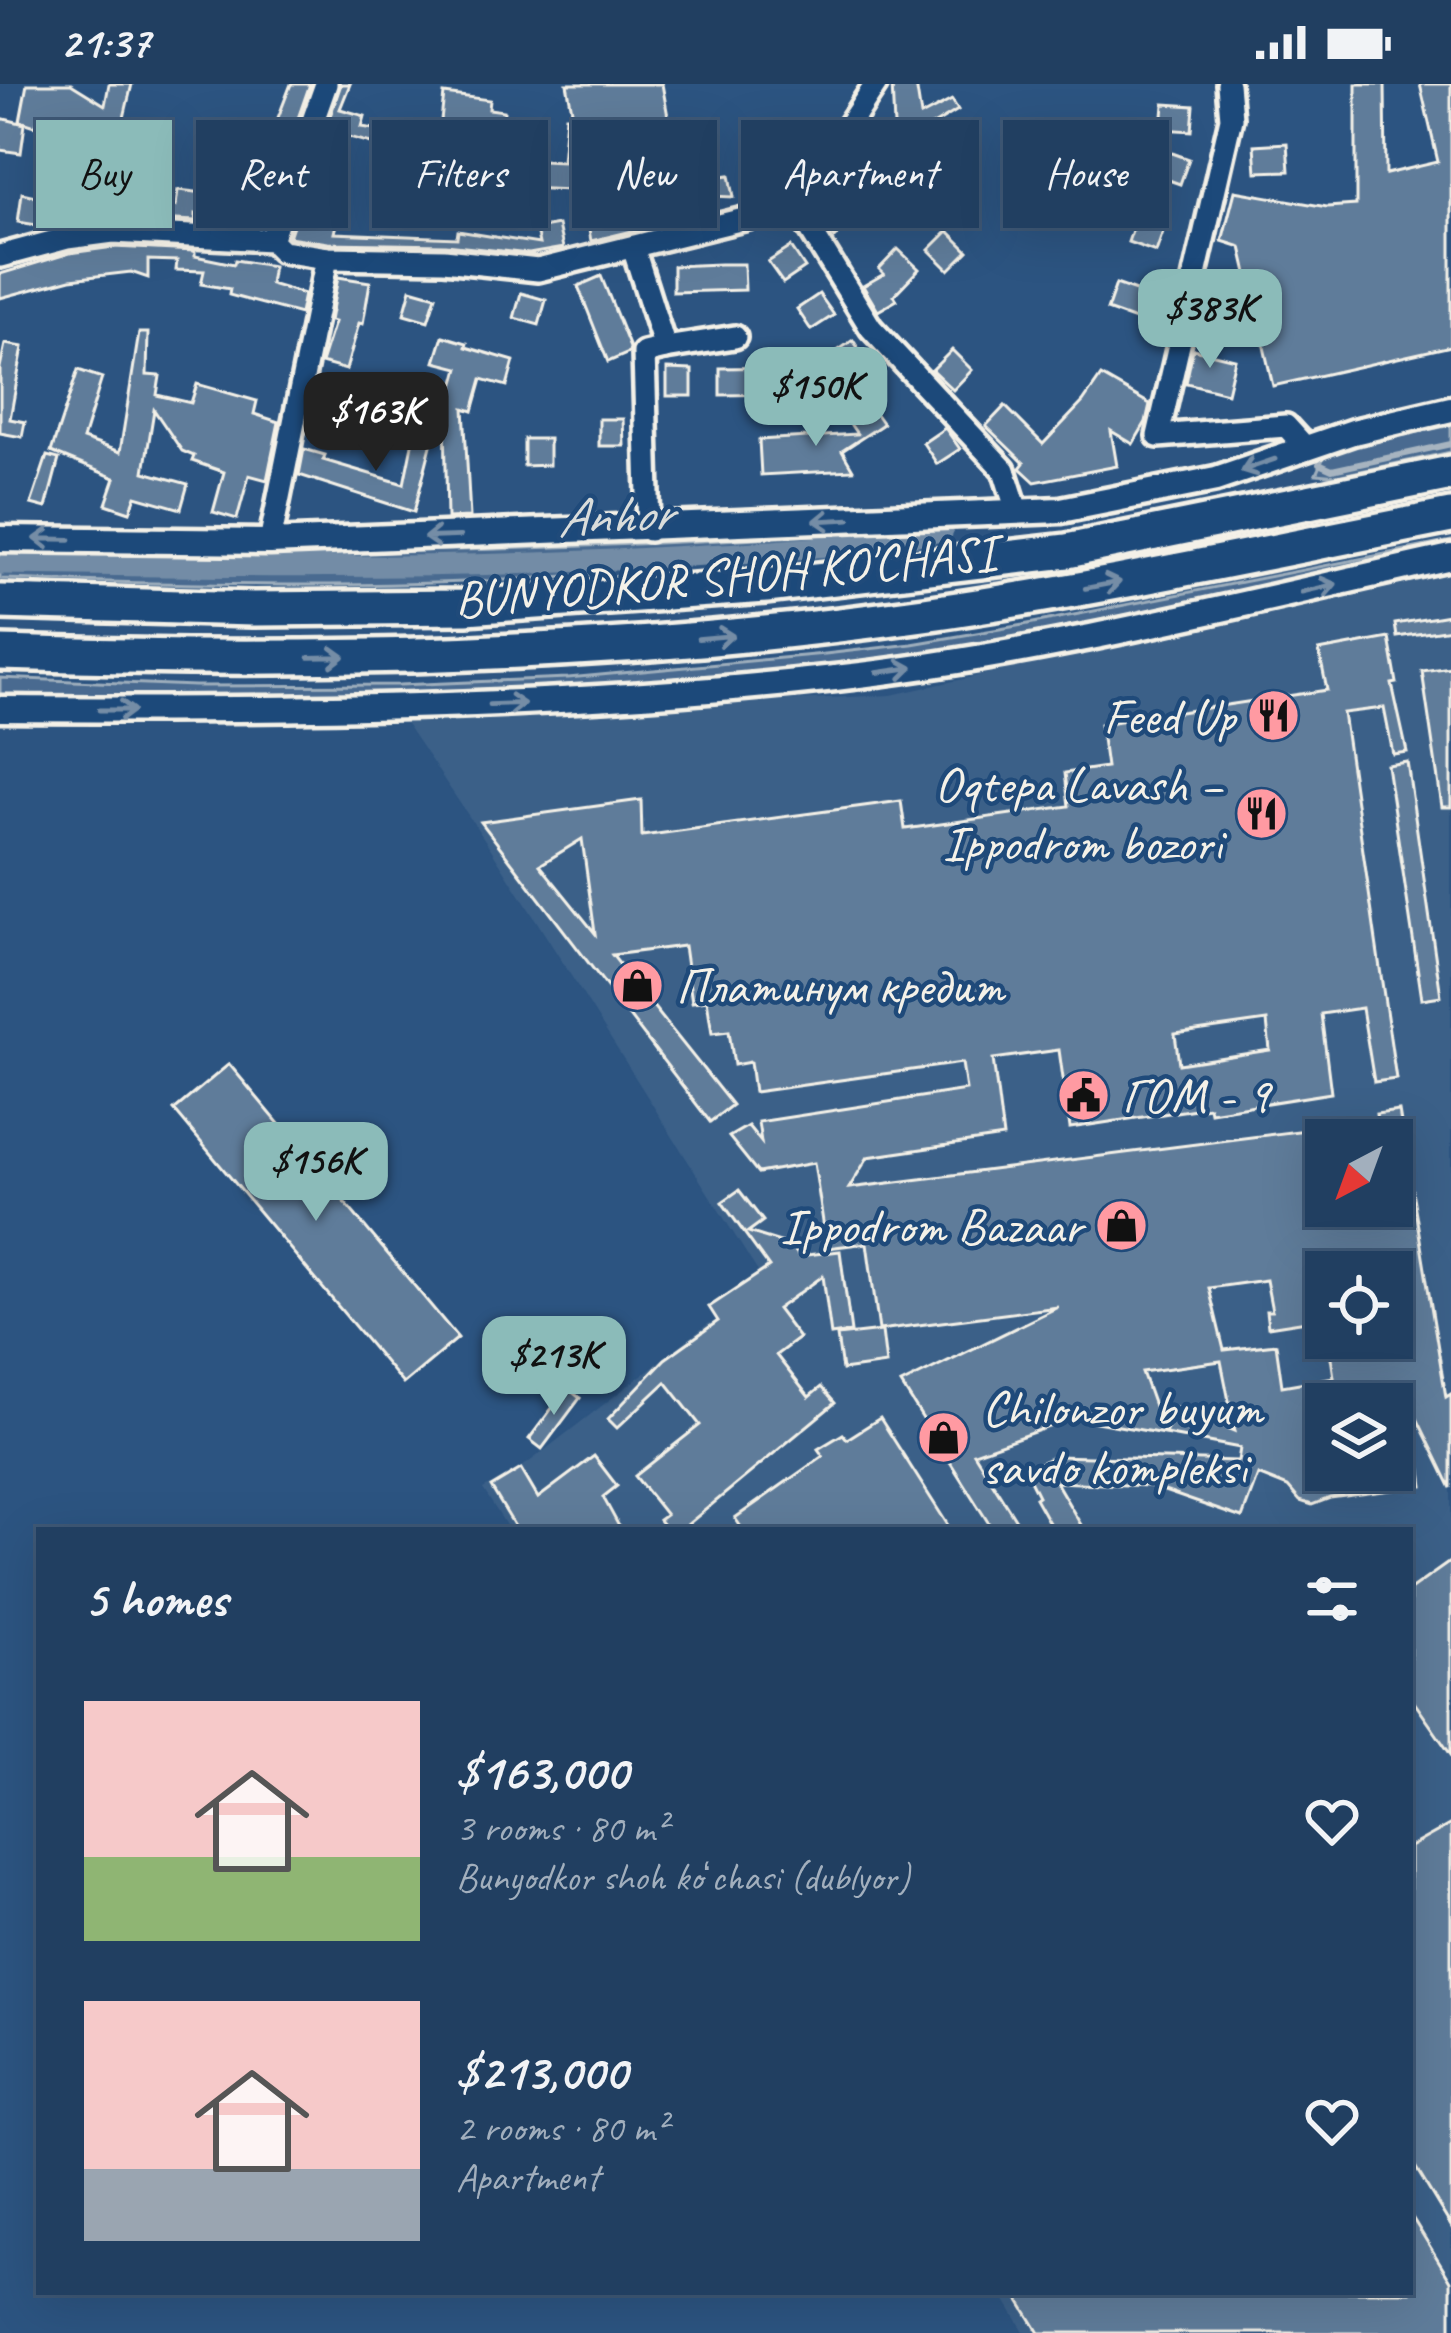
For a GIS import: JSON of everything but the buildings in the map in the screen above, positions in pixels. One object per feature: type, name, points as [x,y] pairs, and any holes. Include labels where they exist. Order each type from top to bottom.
[{"type":"main road","name":"BUNYODKOR SHOH KO'CHASI","points":[[0,602],[254,609],[549,603],[920,570],[1067,550],[1451,472]]},
{"type":"main road","name":"BUNYODKOR SHOH KO'CHASI","points":[[0,653],[253,658],[545,651],[878,620],[1075,590],[1451,516]]},
{"type":"main road","points":[[253,658],[268,652],[277,638],[274,622],[254,609]]},
{"type":"street","points":[[271,240],[326,84]]},
{"type":"street","points":[[852,120],[876,84]]},
{"type":"street","points":[[1228,84],[1231,118],[1159,436],[1286,426],[1306,448]]},
{"type":"street","points":[[0,256],[67,238],[113,232],[271,240],[282,250],[328,258],[444,260],[538,270],[741,220]]},
{"type":"street","points":[[810,228],[872,328],[1004,470],[1017,511]]},
{"type":"street","points":[[633,247],[665,348]]},
{"type":"street","points":[[270,542],[328,258]]},
{"type":"street","points":[[649,530],[644,352],[735,337]]},
{"type":"street","points":[[0,539],[270,542],[1061,510],[1216,479],[1353,432],[1451,409]]},
{"type":"street","points":[[0,709],[586,702],[838,678],[1093,635],[1451,557]]},
{"type":"shaded area","points":[[1451,425],[1451,452],[1337,476],[1316,474],[1334,450]]},
{"type":"shaded area","points":[[914,528],[919,532],[833,544],[609,558],[603,573],[528,579],[302,585],[0,579],[0,555],[457,550]]},
{"type":"shaded area","points":[[1451,541],[1451,547],[1117,618],[802,669],[459,693],[0,694],[0,678],[195,686],[399,685],[568,678],[825,654],[1023,625]]},
{"type":"shaded area","name":"Chilonzor buyum savdo kompleksi","points":[[1451,571],[1451,2333],[1025,2333],[1002,2295],[1413,2295],[1413,1527],[507,1527],[483,1489],[528,1463],[709,1323],[727,1319],[770,1291],[491,849],[403,719],[891,695]]},
{"type":"waterway","name":"Anhor","points":[[1319,464],[1332,470],[1451,444]]},
{"type":"waterway","name":"Anhor","points":[[0,564],[326,567],[570,562],[797,549],[943,531]]},
{"type":"place","name":"Feed Up","points":[[1274,716]]},
{"type":"place","name":"Oqtepa Lavash – Ippodrom bozori","points":[[1261,813]]},
{"type":"place","name":"Платинум кредит","points":[[637,986]]},
{"type":"place","name":"ГОМ - 9","points":[[1083,1095]]},
{"type":"place","name":"Ippodrom Bazaar","points":[[1121,1226]]},
{"type":"place","name":"Chilonzor buyum savdo kompleksi","points":[[943,1437]]}]
